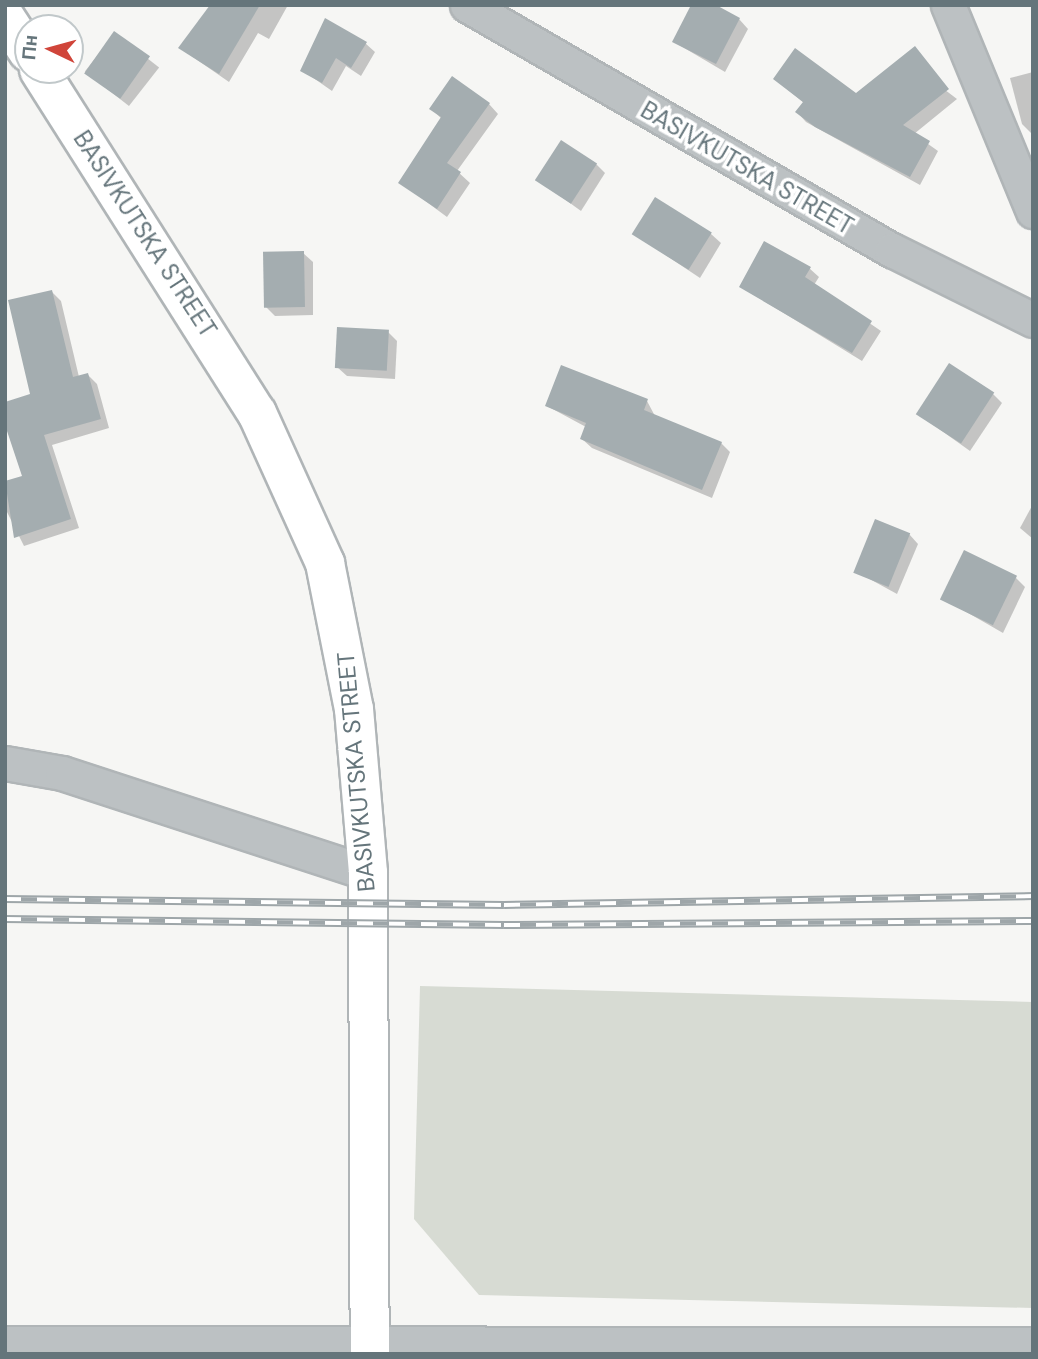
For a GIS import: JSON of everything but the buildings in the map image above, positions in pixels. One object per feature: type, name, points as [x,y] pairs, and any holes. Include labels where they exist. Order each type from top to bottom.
[{"type":"main road","name":"BASIVKUTSKA STREET","points":[[48,84],[207,331],[295,485],[343,635],[368,873],[370,1349]]},
{"type":"street","name":"BASIVKUTSKA STREET","points":[[467,5],[892,250],[1033,320]]},
{"type":"street","points":[[948,5],[1033,211]]},
{"type":"street","points":[[5,763],[62,773],[368,873]]},
{"type":"street","points":[[5,1343],[370,1349],[1033,1344]]},
{"type":"shaded area","points":[[420,986],[1033,1002],[1033,1308],[479,1295],[414,1219]]},
{"type":"railway","points":[[5,899],[504,905],[1033,896]]},
{"type":"railway","points":[[5,919],[504,925],[1033,921]]}]
